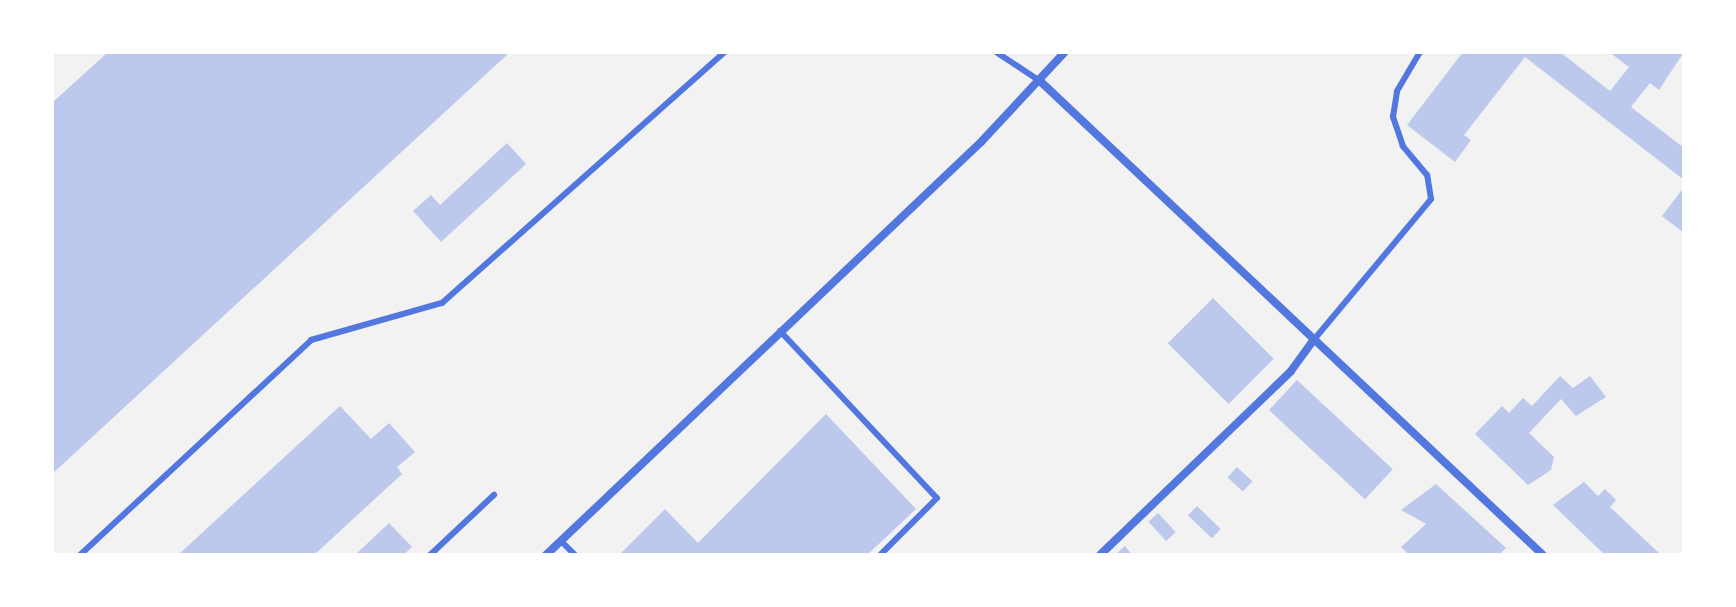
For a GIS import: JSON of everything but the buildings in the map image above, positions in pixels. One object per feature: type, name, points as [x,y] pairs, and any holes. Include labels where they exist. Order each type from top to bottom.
[{"type":"street","points":[[546,555],[1040,81],[1065,52]]},
{"type":"street","points":[[1040,81],[1312,342],[1543,555]]},
{"type":"street","points":[[1100,555],[1291,371],[1312,342]]},
{"type":"lane","points":[[80,555],[311,340],[442,303],[725,52]]},
{"type":"lane","points":[[996,52],[1040,81]]},
{"type":"lane","points":[[1312,342],[1431,199],[1427,175],[1403,146],[1393,117],[1397,91],[1420,52]]},
{"type":"lane","points":[[780,331],[937,498],[880,555]]},
{"type":"lane","points":[[430,555],[494,495]]},
{"type":"lane","points":[[561,541],[575,555]]}]
